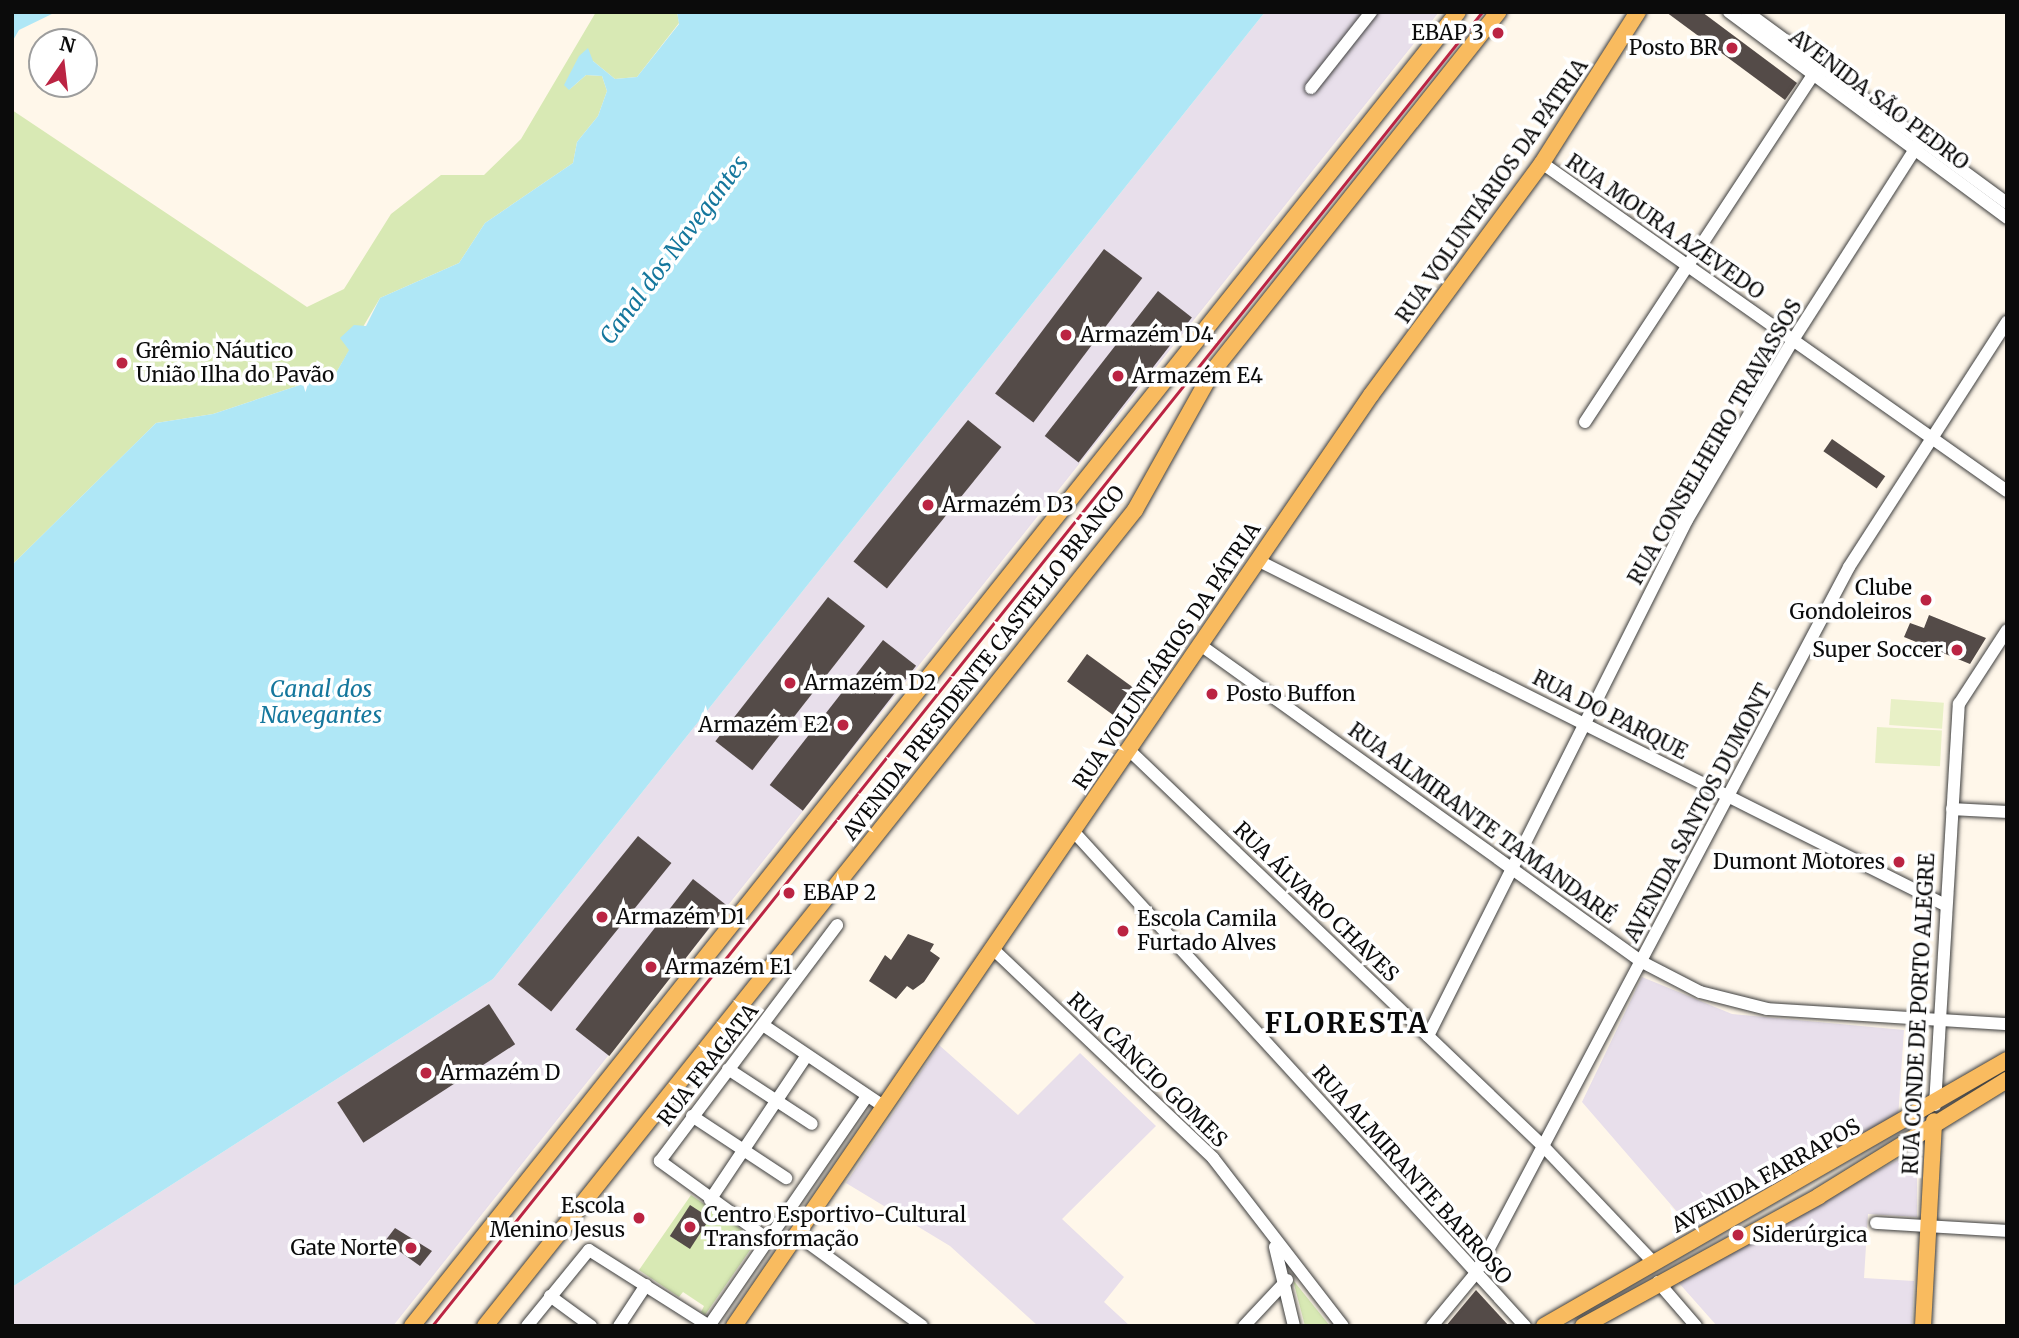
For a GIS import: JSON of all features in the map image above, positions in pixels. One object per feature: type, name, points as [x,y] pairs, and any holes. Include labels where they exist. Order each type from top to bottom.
[{"type":"main road","name":"AVENIDA PRESIDENTE CASTELLO BRANCO","points":[[412,1326],[1458,12]]},
{"type":"main road","name":"AVENIDA PRESIDENTE CASTELLO BRANCO","points":[[487,1326],[1135,510],[1212,372],[1498,12]]},
{"type":"main road","name":"RUA VOLUNTÁRIOS DA PÁTRIA","points":[[734,1326],[883,1106],[994,950],[1257,560],[1542,163],[1639,12]]},
{"type":"main road","name":"AVENIDA FARRAPOS","points":[[1544,1326],[1935,1105],[2007,1060]]},
{"type":"main road","name":"AVENIDA FARRAPOS","points":[[1583,1326],[1934,1127],[2007,1080]]},
{"type":"main road","name":"RUA CONDE DE PORTO ALEGRE","points":[[1923,1326],[1935,1105]]},
{"type":"street","points":[[1311,88],[1371,12]]},
{"type":"street","name":"AVENIDA SÃO PEDRO","points":[[1729,12],[1813,75],[2007,203]]},
{"type":"street","name":"AVENIDA SÃO PEDRO","points":[[1747,12],[2007,218]]},
{"type":"street","points":[[1585,422],[1813,75]]},
{"type":"street","name":"RUA CONSELHEIRO TRAVASSOS","points":[[1428,1036],[1687,520],[1793,340],[1918,145]]},
{"type":"street","name":"RUA MOURA AZEVEDO","points":[[1542,163],[2007,491]]},
{"type":"street","name":"AVENIDA SANTOS DUMONT","points":[[1432,1326],[1476,1273],[1849,567],[2007,322]]},
{"type":"street","name":"RUA DO PARQUE","points":[[1257,560],[1945,905]]},
{"type":"street","name":"RUA CONDE DE PORTO ALEGRE","points":[[1935,1105],[1959,704],[2007,630]]},
{"type":"street","name":"RUA ALMIRANTE TAMANDARÉ","points":[[1199,644],[1512,866],[1642,962],[1735,1004],[2007,1024]]},
{"type":"street","name":"RUA ÁLVARO CHAVES","points":[[1129,750],[1543,1146],[1653,1262]]},
{"type":"street","points":[[1952,808],[2007,812]]},
{"type":"street","name":"RUA ALMIRANTE BARROSO","points":[[1074,832],[1525,1326]]},
{"type":"street","name":"RUA FRAGATA","points":[[710,1200],[660,1161],[836,925]]},
{"type":"street","name":"RUA CÂNCIO GOMES","points":[[994,950],[1213,1158],[1274,1243],[1343,1326]]},
{"type":"street","points":[[763,1025],[883,1106]]},
{"type":"street","points":[[769,1240],[710,1200],[807,1055]]},
{"type":"street","points":[[728,1069],[812,1124]]},
{"type":"street","points":[[527,1326],[589,1250],[709,1326],[867,1096]]},
{"type":"street","points":[[692,1116],[786,1178]]},
{"type":"street","points":[[1876,1223],[2007,1231]]},
{"type":"street","points":[[796,1234],[922,1326]]},
{"type":"street","points":[[1274,1243],[1294,1326]]},
{"type":"street","points":[[1244,1326],[1297,1270]]},
{"type":"street","points":[[1658,1282],[1694,1325]]},
{"type":"street","points":[[619,1326],[646,1285]]},
{"type":"street","points":[[550,1296],[591,1326]]},
{"type":"shaded area","points":[[1265,12],[1439,12],[393,1326],[12,1326],[12,1287],[493,979]]},
{"type":"shaded area","points":[[1642,977],[1732,1014],[1904,1030],[1898,1118],[1692,1229],[1582,1102]]},
{"type":"shaded area","points":[[939,1045],[1018,1115],[1080,1053],[1156,1126],[1062,1219],[1124,1277],[1104,1302],[1130,1326],[1038,1326],[950,1246],[846,1183]]},
{"type":"shaded area","points":[[1917,1149],[1917,1217],[1868,1214],[1864,1278],[1914,1281],[1912,1326],[1717,1326],[1678,1282]]},
{"type":"green space","name":"Grêmio Náutico União Ilha do Pavão","points":[[596,12],[677,12],[679,23],[637,77],[615,79],[593,61],[569,90],[586,75],[602,76],[607,91],[598,116],[577,142],[573,163],[485,223],[459,263],[380,298],[336,373],[213,414],[156,423],[12,565],[12,110],[307,307],[344,289],[391,214],[441,175],[484,175],[521,139]]},
{"type":"green space","points":[[1891,699],[1944,703],[1942,729],[1889,725]]},
{"type":"green space","points":[[1877,727],[1942,730],[1940,766],[1875,763]]},
{"type":"green space","points":[[691,1195],[757,1240],[705,1315],[701,1312],[704,1306],[683,1292],[679,1297],[639,1270]]},
{"type":"green space","points":[[1293,1280],[1330,1326],[1305,1326]]},
{"type":"water","points":[[12,12],[56,12],[19,30],[12,42]]},
{"type":"water","name":"Canal dos Navegantes","points":[[677,12],[1265,12],[493,979],[12,1287],[12,565],[156,423],[213,414],[336,373],[349,350],[340,338],[354,325],[366,326],[380,298],[459,263],[485,223],[573,163],[577,142],[598,116],[607,91],[602,76],[586,75],[569,90],[564,85],[579,56],[588,48],[593,61],[615,79],[637,77],[679,24]]},
{"type":"building","name":"Posto BR","points":[[1666,12],[1702,12],[1797,83],[1785,100]]},
{"type":"building","name":"Armazém D4","points":[[1104,249],[1142,278],[1033,422],[995,394]]},
{"type":"building","name":"Armazém E4","points":[[1158,291],[1192,317],[1079,462],[1045,436]]},
{"type":"building","name":"Armazém D3","points":[[968,420],[1001,447],[887,589],[853,561]]},
{"type":"building","points":[[1832,439],[1885,476],[1877,489],[1823,451]]},
{"type":"building","name":"Armazém D2","points":[[828,597],[865,626],[752,770],[715,741]]},
{"type":"building","name":"Super Soccer","points":[[1929,615],[1986,638],[1970,664],[1904,637],[1910,623],[1924,628]]},
{"type":"building","name":"Armazém E2","points":[[883,640],[916,666],[803,811],[770,785]]},
{"type":"building","points":[[1087,654],[1133,688],[1113,715],[1067,682]]},
{"type":"building","name":"Armazém D1","points":[[638,836],[671,863],[551,1011],[518,984]]},
{"type":"building","name":"Armazém E1","points":[[693,879],[727,905],[609,1056],[575,1030]]},
{"type":"building","points":[[908,934],[934,944],[930,951],[940,958],[924,982],[913,990],[907,986],[896,999],[869,981],[885,955],[891,960]]},
{"type":"building","name":"Armazém D","points":[[489,1004],[515,1044],[363,1143],[337,1103]]},
{"type":"building","name":"Centro Esportivo-Cultural Transformação","points":[[690,1205],[710,1218],[690,1249],[670,1236]]},
{"type":"building","name":"Gate Norte","points":[[395,1228],[432,1251],[420,1266],[385,1241]]},
{"type":"building","points":[[1476,1290],[1509,1326],[1446,1326]]},
{"type":"railway","points":[[432,1326],[1482,12]]},
{"type":"place","name":"EBAP 3","points":[[1498,33]]},
{"type":"place","name":"Posto BR","points":[[1732,48]]},
{"type":"place","name":"Armazém D4","points":[[1066,335]]},
{"type":"place","name":"Grêmio Náutico União Ilha do Pavão","points":[[122,363]]},
{"type":"place","name":"Armazém E4","points":[[1118,376]]},
{"type":"place","name":"Armazém D3","points":[[928,505]]},
{"type":"place","name":"Clube Gondoleiros","points":[[1926,600]]},
{"type":"place","name":"Super Soccer","points":[[1957,650]]},
{"type":"place","name":"Armazém D2","points":[[790,683]]},
{"type":"place","name":"Posto Buffon","points":[[1212,694]]},
{"type":"place","name":"Armazém E2","points":[[843,725]]},
{"type":"place","name":"Dumont Motores","points":[[1899,862]]},
{"type":"place","name":"EBAP 2","points":[[789,893]]},
{"type":"place","name":"Armazém D1","points":[[602,917]]},
{"type":"place","name":"Escola Camila Furtado Alves","points":[[1123,931]]},
{"type":"place","name":"Armazém E1","points":[[651,967]]},
{"type":"place","name":"Armazém D","points":[[426,1073]]},
{"type":"place","name":"Escola Menino Jesus","points":[[639,1218]]},
{"type":"place","name":"Centro Esportivo-Cultural Transformação","points":[[690,1227]]},
{"type":"place","name":"Siderúrgica","points":[[1738,1235]]},
{"type":"place","name":"Gate Norte","points":[[411,1248]]},
{"type":"district","name":"FLORESTA","points":[[1347,1023]]}]
